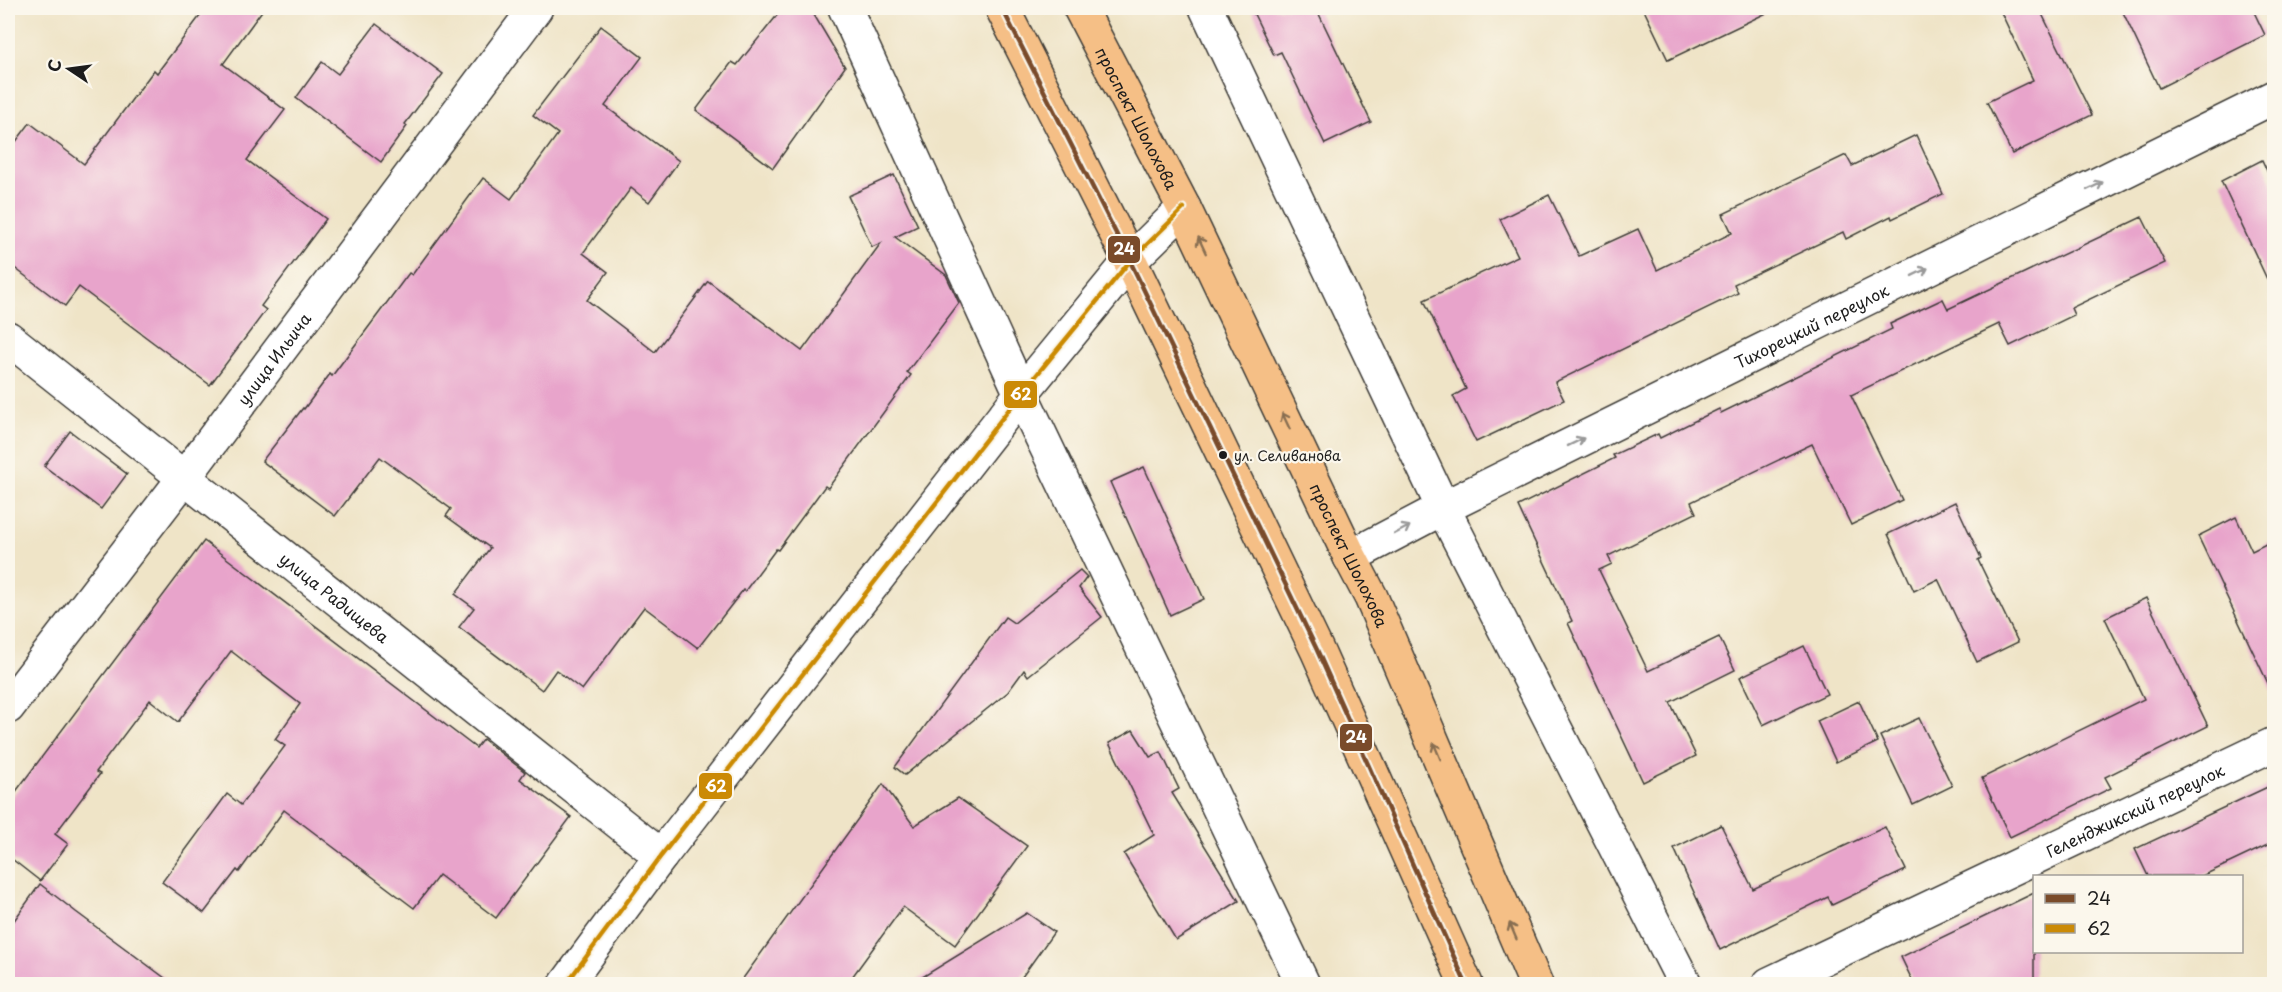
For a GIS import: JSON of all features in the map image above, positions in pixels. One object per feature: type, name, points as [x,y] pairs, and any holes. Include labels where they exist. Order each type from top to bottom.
[{"type":"main road","points":[[1002,8],[1130,261],[1317,650],[1466,984]]},
{"type":"main road","name":"проспект Шолохова","points":[[1080,8],[1184,208],[1378,613],[1536,984]]},
{"type":"street","name":"улица Ильича","points":[[8,707],[184,478],[536,8]]},
{"type":"street","points":[[845,8],[1021,394],[1303,984]]},
{"type":"street","points":[[1206,8],[1443,508],[1685,984]]},
{"type":"street","name":"Тихорецкий переулок","points":[[1350,557],[1443,508],[2274,97]]},
{"type":"street","points":[[566,984],[661,856],[1021,394],[1130,261],[1184,208]]},
{"type":"street","name":"улица Радищева","points":[[8,338],[661,856]]},
{"type":"street","name":"Геленджикский переулок","points":[[1769,984],[2274,744]]},
{"type":"building","points":[[206,8],[264,8],[223,64],[285,110],[247,160],[326,219],[261,306],[266,310],[210,385],[79,287],[65,306],[8,263],[8,152],[30,123],[84,164],[154,70],[157,73]]},
{"type":"building","points":[[783,8],[810,8],[845,67],[773,168],[696,110],[732,62],[737,65]]},
{"type":"building","points":[[1251,8],[1316,8],[1371,122],[1325,144],[1281,52],[1274,55]]},
{"type":"building","points":[[1643,8],[1777,8],[1668,60]]},
{"type":"building","points":[[1999,8],[2039,8],[2092,115],[2012,154],[1987,102],[2033,80]]},
{"type":"building","points":[[2121,8],[2252,8],[2265,35],[2159,88]]},
{"type":"building","points":[[376,24],[443,74],[405,124],[407,126],[381,162],[296,98],[322,62],[338,74]]},
{"type":"building","points":[[601,26],[642,57],[605,106],[679,161],[649,202],[631,188],[583,253],[608,272],[587,300],[655,352],[708,281],[802,351],[881,243],[872,247],[848,196],[894,175],[918,226],[895,237],[946,275],[959,303],[907,372],[911,375],[828,488],[825,486],[778,550],[776,549],[698,648],[644,607],[582,690],[556,670],[542,690],[459,627],[474,608],[455,594],[490,548],[446,516],[451,509],[380,457],[335,516],[262,461],[330,374],[332,376],[409,273],[412,275],[483,178],[511,199],[558,134],[533,115]]},
{"type":"building","points":[[1916,135],[1943,194],[1892,219],[1891,216],[1846,239],[1843,232],[1734,284],[1738,293],[1555,382],[1564,400],[1476,442],[1453,396],[1466,389],[1424,300],[1518,256],[1500,219],[1549,195],[1579,256],[1638,229],[1657,270],[1732,233],[1723,214],[1846,155],[1852,166]]},
{"type":"building","points":[[2262,160],[2274,186],[2274,294],[2221,181]]},
{"type":"building","points":[[2142,217],[2165,263],[2071,308],[2074,315],[2010,346],[1999,324],[1851,395],[1902,500],[1851,525],[1812,444],[1691,502],[1696,513],[1608,556],[1612,564],[1599,570],[1648,671],[1719,637],[1735,670],[1670,702],[1696,756],[1643,782],[1568,623],[1572,621],[1518,506],[1615,458],[1613,455],[1658,434],[1660,438],[1719,409],[1721,413],[1892,329],[1890,324],[1943,299],[1948,309]]},
{"type":"building","points":[[70,431],[127,474],[101,509],[44,466]]},
{"type":"building","points":[[1144,467],[1204,599],[1170,615],[1110,482]]},
{"type":"building","points":[[1955,502],[1981,558],[1978,560],[2018,642],[1977,662],[1938,579],[1914,591],[1888,534]]},
{"type":"building","points":[[2236,517],[2252,551],[2274,540],[2274,696],[2198,536]]},
{"type":"building","points":[[204,541],[476,748],[483,739],[525,772],[520,779],[571,817],[496,918],[439,875],[414,908],[284,810],[239,872],[237,870],[204,913],[162,882],[227,794],[241,805],[285,746],[275,739],[300,704],[231,651],[178,722],[150,700],[96,772],[100,774],[55,834],[68,844],[40,881],[8,856],[8,802]]},
{"type":"building","points":[[1080,570],[1087,577],[1079,588],[1102,617],[1028,676],[1024,670],[1008,692],[905,775],[895,767],[1005,617],[1014,623]]},
{"type":"building","points":[[2146,598],[2208,726],[2105,777],[2111,788],[2010,837],[1982,778],[2144,699],[2105,618]]},
{"type":"building","points":[[1804,646],[1827,694],[1763,725],[1740,677]]},
{"type":"building","points":[[1859,701],[1878,742],[1836,762],[1817,721]]},
{"type":"building","points":[[1919,718],[1952,786],[1913,805],[1880,736]]},
{"type":"building","points":[[1133,730],[1150,757],[1161,752],[1179,789],[1172,793],[1239,901],[1176,940],[1124,854],[1154,835],[1109,743]]},
{"type":"building","points":[[883,784],[914,826],[958,798],[1027,846],[955,945],[903,907],[847,984],[739,984]]},
{"type":"building","points":[[2274,784],[2274,842],[2204,875],[2148,875],[2135,849]]},
{"type":"building","points":[[1721,825],[1753,889],[1885,827],[1906,870],[1832,905],[1828,897],[1720,950],[1674,848]]},
{"type":"building","points":[[40,884],[173,984],[8,984],[8,929]]},
{"type":"building","points":[[2033,893],[2034,984],[1914,984],[1901,957]]},
{"type":"building","points":[[1027,913],[1054,932],[1017,984],[911,984]]},
{"type":"transit line","name":"24","points":[[1002,8],[1130,261],[1317,650],[1466,984]]},
{"type":"transit line","name":"62","points":[[566,984],[661,856],[1021,394],[1130,261],[1184,208]]},
{"type":"place","name":"ул. Селиванова","points":[[1223,455]]}]
